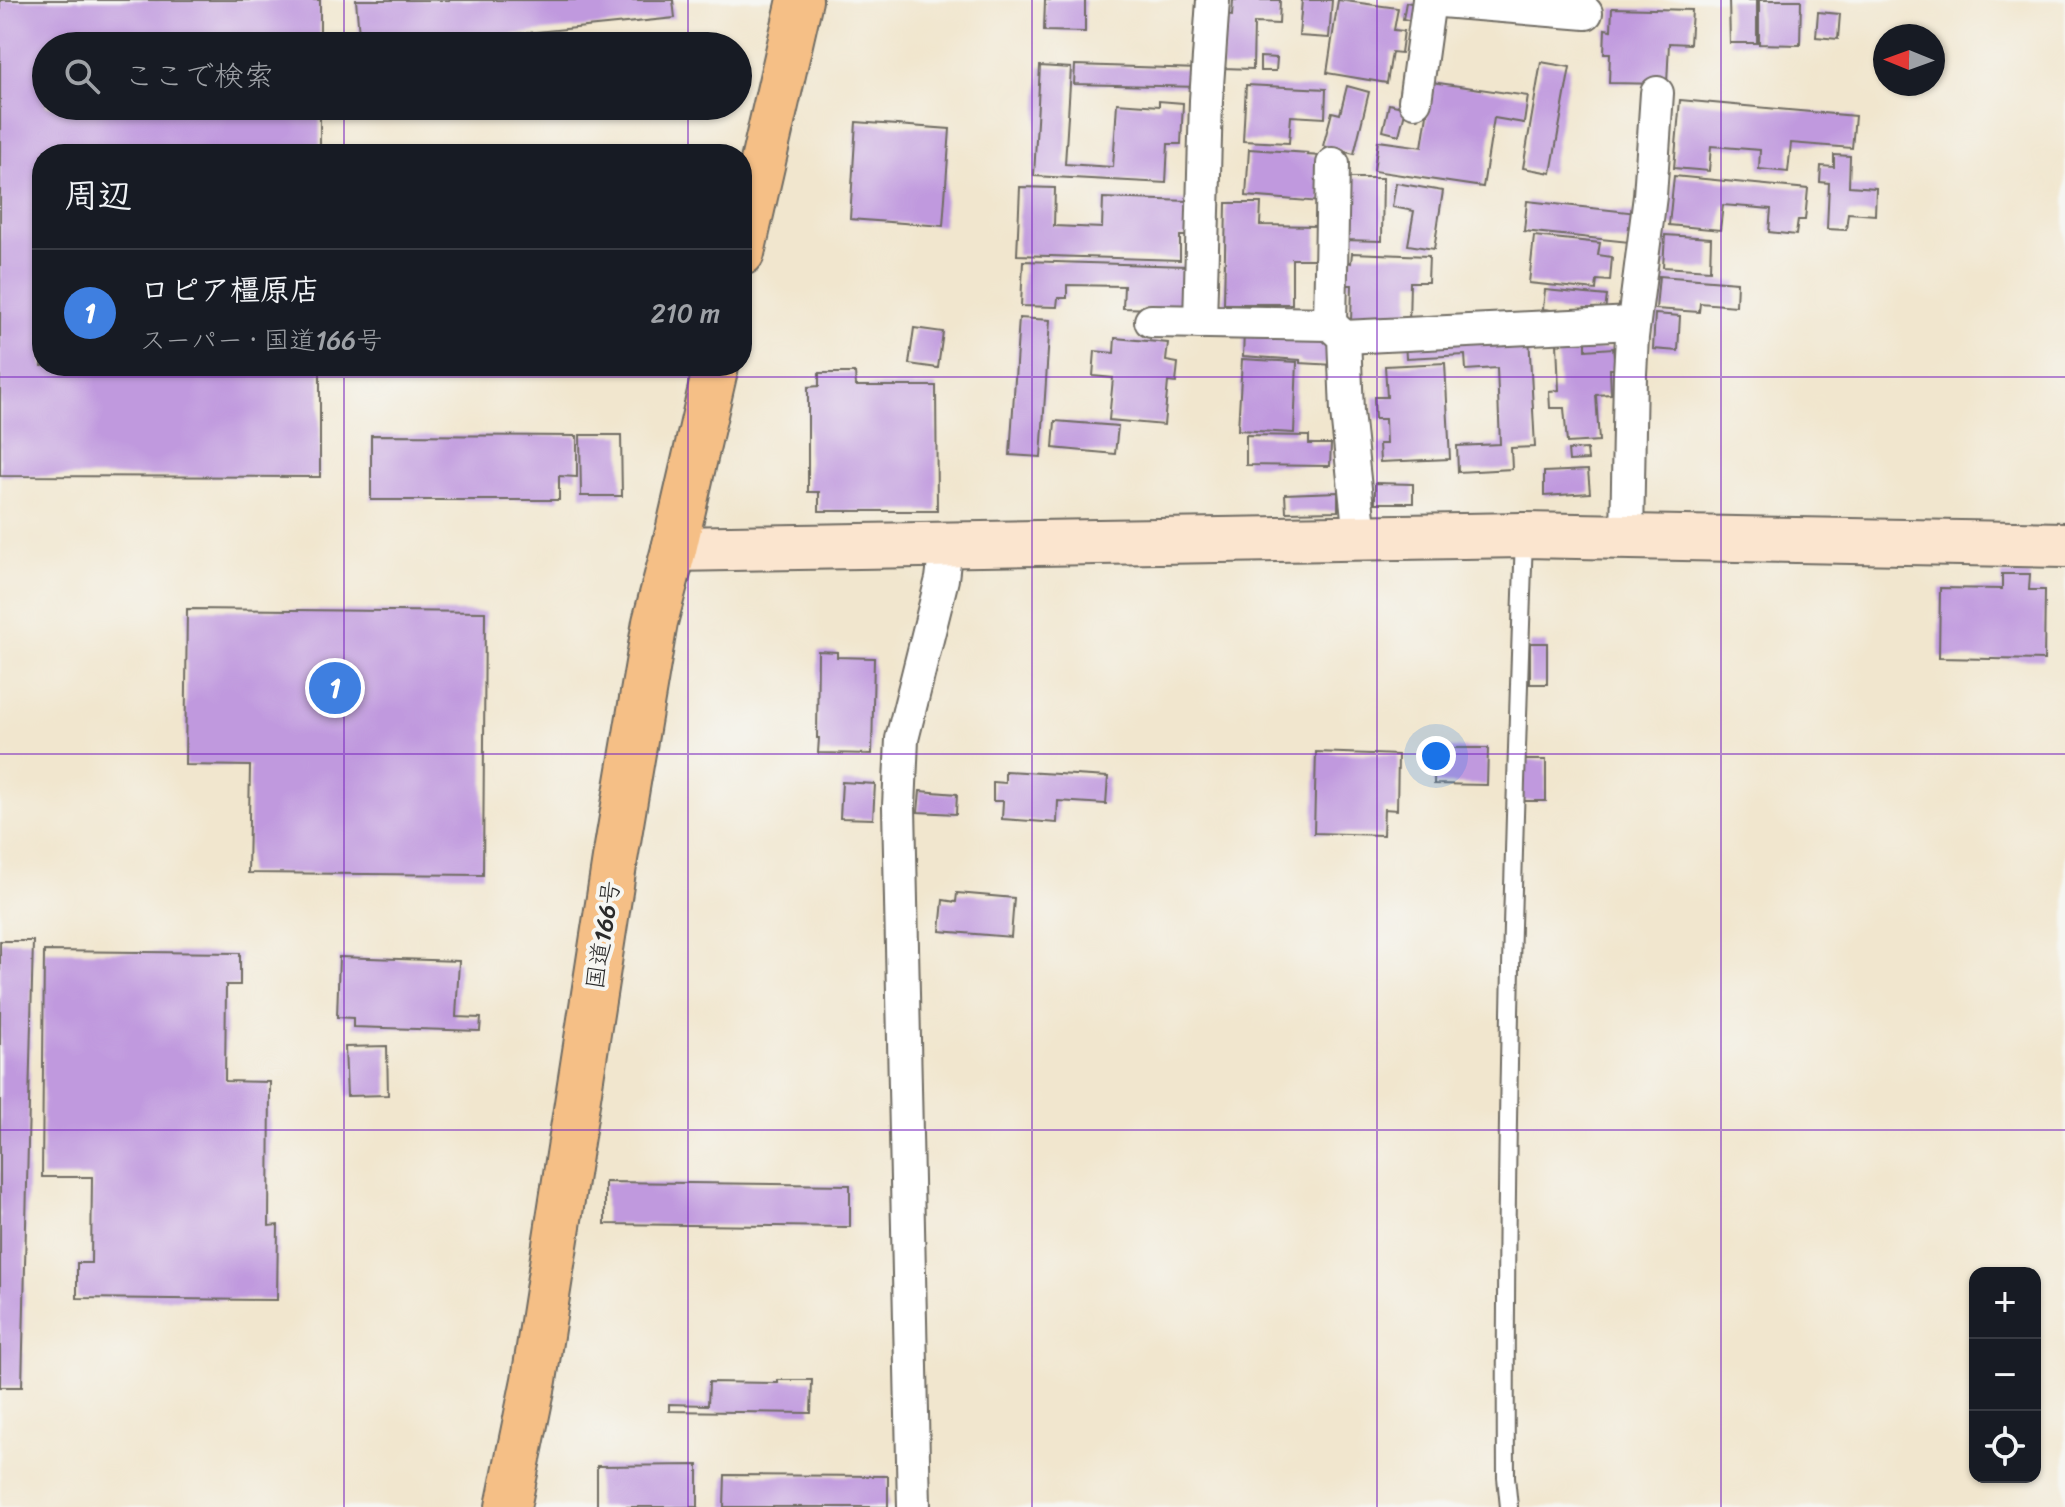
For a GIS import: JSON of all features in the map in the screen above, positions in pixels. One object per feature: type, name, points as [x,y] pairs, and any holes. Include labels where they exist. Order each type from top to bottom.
[{"type":"highway","points":[[752,209],[800,0]]},
{"type":"highway","name":"国道166号","points":[[508,1507],[534,1380],[615,859],[653,637],[714,376]]},
{"type":"street","points":[[1200,322],[1206,100],[1213,0]]},
{"type":"street","points":[[1415,101],[1429,0],[1586,13]]},
{"type":"street","points":[[1627,537],[1633,323],[1653,167],[1657,93]]},
{"type":"street","points":[[1333,164],[1337,330],[1360,537]]},
{"type":"street","points":[[1151,321],[1337,330],[1633,323]]},
{"type":"street","points":[[674,549],[1524,535],[2065,545]]},
{"type":"street","points":[[914,1507],[899,807],[902,739],[942,579],[946,545]]},
{"type":"lane","points":[[1509,1507],[1506,1477],[1505,1267],[1524,535]]},
{"type":"building","points":[[0,0],[320,0],[320,32],[32,32],[32,120],[320,120],[320,144],[32,144],[32,376],[320,376],[320,477],[0,476]]},
{"type":"building","points":[[356,0],[673,0],[675,18],[537,32],[359,32]]},
{"type":"building","points":[[1045,0],[1085,0],[1085,32],[1044,31]]},
{"type":"building","points":[[1233,0],[1280,0],[1279,24],[1254,23],[1253,69],[1222,68],[1224,15],[1232,16]]},
{"type":"building","points":[[1302,0],[1332,0],[1329,38],[1299,36]]},
{"type":"building","points":[[1338,0],[1398,8],[1394,30],[1404,31],[1401,53],[1392,52],[1387,83],[1327,73]]},
{"type":"building","points":[[1729,0],[1757,0],[1757,43],[1730,43]]},
{"type":"building","points":[[1759,0],[1801,0],[1800,45],[1759,44]]},
{"type":"building","points":[[1406,2],[1421,5],[1418,22],[1403,19]]},
{"type":"building","points":[[1612,8],[1692,10],[1690,44],[1669,43],[1667,84],[1609,83],[1610,53],[1604,53],[1605,29],[1611,30]]},
{"type":"building","points":[[1818,12],[1840,14],[1838,39],[1816,37]]},
{"type":"building","points":[[1260,57],[1277,58],[1276,71],[1260,71]]},
{"type":"building","points":[[1541,62],[1570,67],[1551,173],[1523,168]]},
{"type":"building","points":[[1075,65],[1200,69],[1200,87],[1074,84]]},
{"type":"building","points":[[1040,66],[1071,68],[1065,164],[1113,167],[1117,103],[1159,106],[1159,101],[1183,103],[1181,144],[1168,144],[1166,183],[1034,176]]},
{"type":"building","points":[[1432,82],[1528,96],[1524,123],[1494,118],[1483,187],[1374,171],[1378,141],[1422,147]]},
{"type":"building","points":[[1246,85],[1326,89],[1325,118],[1291,116],[1289,143],[1243,141]]},
{"type":"building","points":[[1347,86],[1369,92],[1354,154],[1323,146],[1332,112],[1340,114]]},
{"type":"building","points":[[1680,100],[1855,116],[1852,148],[1791,143],[1788,172],[1759,169],[1760,150],[1711,146],[1709,171],[1674,168]]},
{"type":"building","points":[[1389,104],[1406,108],[1399,135],[1383,131]]},
{"type":"building","points":[[856,122],[950,129],[943,226],[850,219]]},
{"type":"building","points":[[1249,149],[1322,156],[1321,202],[1246,196]]},
{"type":"building","points":[[1834,155],[1850,156],[1849,186],[1876,188],[1875,215],[1848,213],[1846,230],[1827,229],[1829,183],[1820,182],[1821,166],[1834,167]]},
{"type":"building","points":[[1674,176],[1808,189],[1805,220],[1798,220],[1796,235],[1769,232],[1771,209],[1723,205],[1720,230],[1669,225]]},
{"type":"building","points":[[1342,178],[1383,178],[1382,241],[1342,240]]},
{"type":"building","points":[[1396,183],[1443,191],[1434,249],[1408,245],[1414,211],[1392,207]]},
{"type":"building","points":[[1020,187],[1055,188],[1054,226],[1102,228],[1103,198],[1189,201],[1187,236],[1180,236],[1180,260],[1017,255]]},
{"type":"building","points":[[1527,201],[1638,213],[1629,242],[1524,231]]},
{"type":"building","points":[[1226,203],[1261,203],[1260,225],[1317,226],[1317,259],[1292,259],[1292,304],[1224,304]]},
{"type":"building","points":[[1665,235],[1711,238],[1710,270],[1663,267]]},
{"type":"building","points":[[1534,236],[1600,243],[1598,255],[1612,257],[1610,281],[1597,280],[1596,290],[1529,283]]},
{"type":"building","points":[[1352,253],[1429,256],[1428,282],[1410,282],[1409,325],[1351,323],[1352,285],[1346,285],[1347,262],[1351,263]]},
{"type":"building","points":[[1023,261],[1187,266],[1186,310],[1123,308],[1124,286],[1067,285],[1067,298],[1058,298],[1057,307],[1021,306]]},
{"type":"building","points":[[1659,276],[1737,282],[1736,306],[1700,303],[1699,312],[1656,309]]},
{"type":"building","points":[[1545,290],[1607,296],[1605,311],[1585,308],[1584,314],[1543,309]]},
{"type":"building","points":[[1655,314],[1680,316],[1678,351],[1653,349]]},
{"type":"building","points":[[1019,318],[1050,320],[1041,457],[1010,455]]},
{"type":"building","points":[[914,328],[943,332],[938,368],[909,364]]},
{"type":"building","points":[[1244,333],[1337,336],[1335,365],[1243,356]]},
{"type":"building","points":[[1529,335],[1535,447],[1511,448],[1512,469],[1458,472],[1457,446],[1500,444],[1497,368],[1466,370],[1465,355],[1406,358],[1405,342]]},
{"type":"building","points":[[1115,338],[1168,343],[1166,361],[1178,363],[1176,383],[1168,382],[1164,425],[1109,420],[1113,378],[1093,376],[1095,351],[1114,353]]},
{"type":"building","points":[[1586,341],[1586,350],[1613,348],[1615,369],[1610,369],[1611,394],[1596,395],[1599,441],[1567,443],[1564,408],[1550,408],[1549,391],[1559,390],[1557,343]]},
{"type":"building","points":[[1242,359],[1297,362],[1294,433],[1238,430]]},
{"type":"building","points":[[1445,363],[1450,459],[1380,462],[1379,444],[1386,444],[1385,419],[1375,419],[1374,397],[1387,397],[1385,366]]},
{"type":"building","points":[[819,373],[855,373],[856,386],[936,386],[937,511],[819,511],[819,492],[808,492],[808,387],[819,386]]},
{"type":"building","points":[[1055,421],[1118,426],[1115,454],[1053,448]]},
{"type":"building","points":[[371,435],[577,436],[577,477],[559,476],[559,500],[371,500]]},
{"type":"building","points":[[580,435],[621,435],[622,496],[581,496]]},
{"type":"building","points":[[1246,435],[1309,436],[1309,444],[1331,444],[1330,466],[1246,465]]},
{"type":"building","points":[[1587,449],[1588,460],[1569,461],[1568,450]]},
{"type":"building","points":[[1588,470],[1590,493],[1544,496],[1544,472]]},
{"type":"building","points":[[1375,483],[1413,484],[1413,503],[1375,503]]},
{"type":"building","points":[[1338,492],[1338,511],[1286,512],[1285,494]]},
{"type":"building","points":[[2002,574],[2030,574],[2029,590],[2045,590],[2044,660],[1939,658],[1940,588],[2002,589]]},
{"type":"building","points":[[187,609],[485,612],[483,875],[248,873],[250,766],[185,765]]},
{"type":"building","points":[[1530,643],[1547,643],[1547,684],[1530,684]]},
{"type":"building","points":[[818,651],[837,652],[837,657],[874,658],[872,754],[818,753]]},
{"type":"building","points":[[1435,748],[1488,748],[1487,785],[1434,784]]},
{"type":"building","points":[[1316,752],[1398,755],[1397,810],[1384,809],[1383,835],[1314,833]]},
{"type":"building","points":[[1521,760],[1546,760],[1546,801],[1522,801]]},
{"type":"building","points":[[1005,771],[1108,777],[1106,804],[1058,801],[1057,823],[1002,819],[1003,801],[993,801],[993,782],[1005,783]]},
{"type":"building","points":[[842,782],[875,784],[873,819],[840,818]]},
{"type":"building","points":[[920,791],[957,794],[956,814],[918,812]]},
{"type":"building","points":[[957,893],[1014,898],[1011,937],[940,931],[943,900],[956,902]]},
{"type":"building","points":[[0,941],[33,941],[22,1387],[0,1387]]},
{"type":"building","points":[[44,951],[240,953],[240,985],[226,985],[225,1081],[270,1082],[269,1226],[278,1225],[277,1300],[77,1298],[77,1263],[91,1263],[92,1177],[42,1177]]},
{"type":"building","points":[[339,957],[459,961],[456,1017],[481,1018],[480,1031],[353,1027],[353,1018],[337,1017]]},
{"type":"building","points":[[387,1046],[388,1095],[347,1096],[345,1047]]},
{"type":"building","points":[[605,1182],[850,1185],[850,1227],[605,1224]]},
{"type":"building","points":[[778,1380],[812,1380],[811,1413],[669,1411],[669,1404],[708,1405],[709,1382],[778,1383]]},
{"type":"building","points":[[698,1465],[698,1507],[597,1507],[597,1466]]},
{"type":"building","points":[[725,1475],[888,1476],[888,1507],[724,1507]]},
{"type":"place","name":"ロピア橿原店","points":[[335,688]]}]
